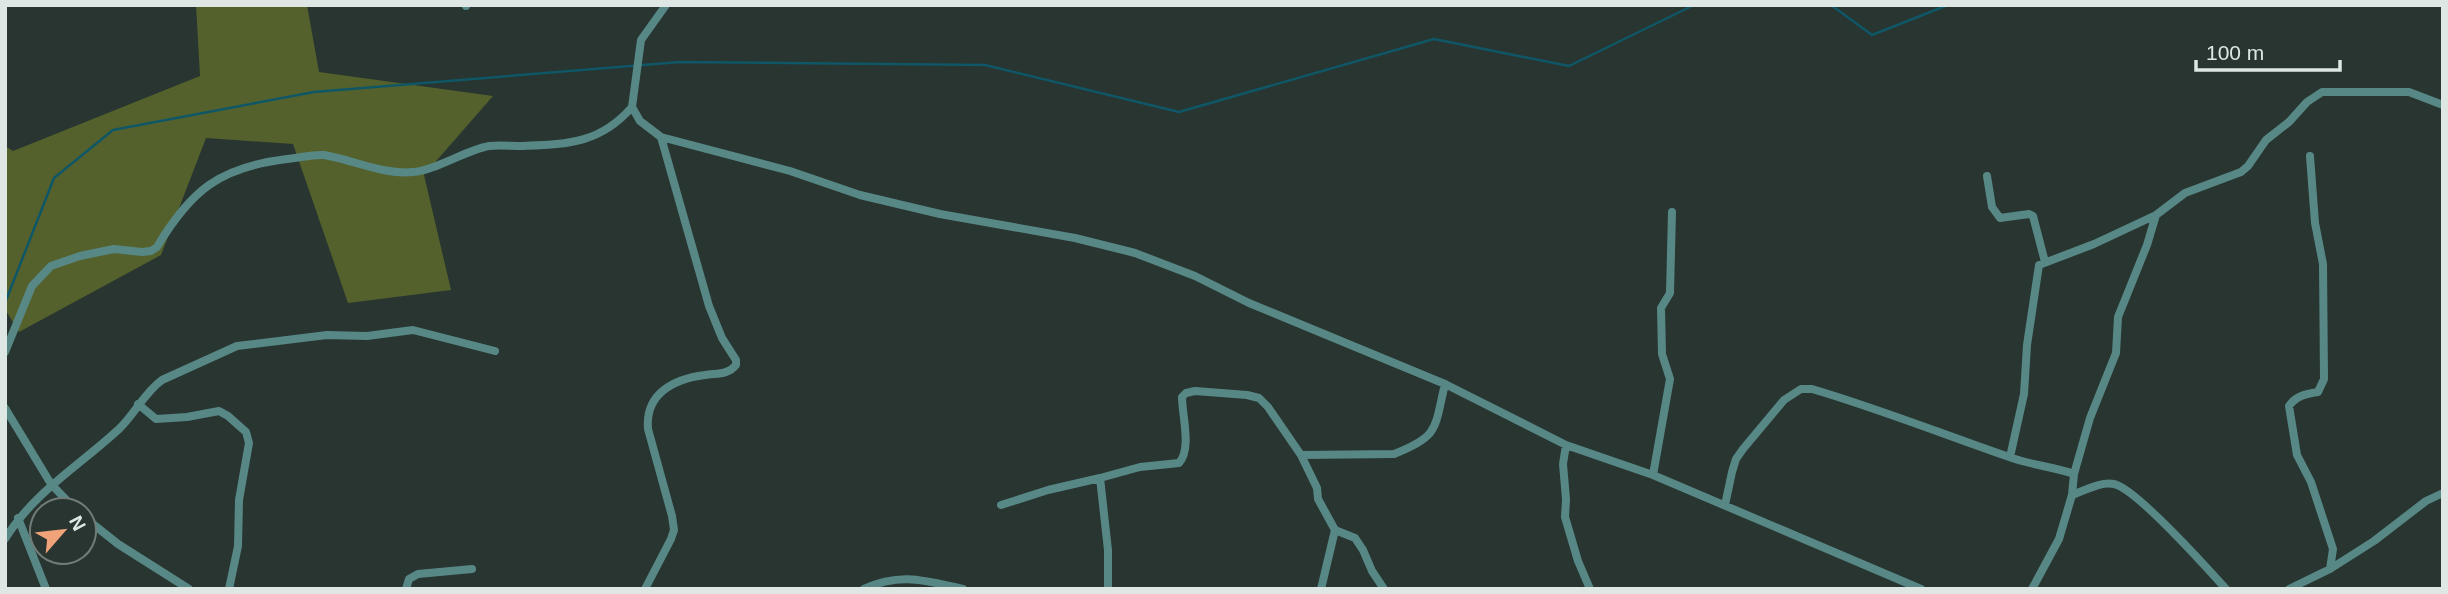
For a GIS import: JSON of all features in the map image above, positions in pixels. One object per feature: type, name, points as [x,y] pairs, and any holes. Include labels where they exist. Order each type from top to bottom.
[{"type":"street","points":[[666,5],[641,40],[632,107],[640,121],[661,137],[790,172],[860,195],[940,214],[1075,238],[1135,253],[1195,276],[1249,303],[1445,384],[1566,445],[1653,475],[1725,505],[1746,517],[1922,589]]},
{"type":"street","points":[[2010,457],[2024,394],[2025,363],[2039,265],[2094,244],[2156,215],[2185,193],[2241,172],[2266,139],[2290,122],[2307,102],[2322,92],[2409,92],[2443,105]]},
{"type":"street","points":[[5,352],[32,286],[51,266],[114,249],[151,251],[157,247],[184,207],[202,188],[229,173],[268,161],[321,155],[388,171],[415,172],[489,146],[572,143],[600,134],[618,123],[632,107]]},
{"type":"street","points":[[645,589],[674,530],[648,429],[647,415],[653,400],[665,389],[683,380],[727,373],[736,365],[709,306],[661,137]]},
{"type":"street","points":[[2310,156],[2315,222],[2323,264],[2324,379],[2318,392],[2300,396],[2289,407],[2297,456],[2311,482],[2333,549],[2330,569]]},
{"type":"street","points":[[1987,176],[1992,207],[2000,218],[2029,214],[2033,216],[2045,262]]},
{"type":"street","points":[[1653,475],[1670,379],[1662,354],[1661,308],[1670,293],[1672,212]]},
{"type":"street","points":[[2032,589],[2059,539],[2090,418],[2116,353],[2118,317],[2156,215]]},
{"type":"street","points":[[5,539],[19,518],[51,484],[120,428],[154,386],[227,349],[277,339],[327,335],[367,336],[407,330],[495,351]]},
{"type":"street","points":[[1301,455],[1394,454],[1407,449],[1429,437],[1434,429],[1445,384]]},
{"type":"street","points":[[1725,505],[1736,459],[1784,400],[1801,389],[1812,389],[1883,410],[2010,457],[2074,474]]},
{"type":"street","points":[[1002,505],[1060,486],[1140,467],[1180,463],[1187,450],[1182,397],[1195,391],[1247,394],[1259,398],[1268,407],[1301,455],[1317,488],[1318,499],[1335,530],[1355,538],[1384,589]]},
{"type":"street","points":[[138,404],[149,416],[156,419],[219,411],[248,435],[239,500],[238,545],[229,589]]},
{"type":"street","points":[[5,408],[51,484],[63,496]]},
{"type":"street","points":[[1566,445],[1563,464],[1566,499],[1564,517],[1590,589]]},
{"type":"street","points":[[1100,478],[1108,550],[1108,589]]},
{"type":"street","points":[[2072,495],[2100,485],[2113,483],[2123,487],[2141,500],[2226,589]]},
{"type":"street","points":[[2289,589],[2330,569],[2374,541],[2426,501],[2443,493]]},
{"type":"street","points":[[19,518],[46,589]]},
{"type":"street","points":[[98,528],[189,589]]},
{"type":"street","points":[[1321,589],[1335,530]]},
{"type":"street","points":[[406,589],[410,579],[418,574],[472,569]]},
{"type":"street","points":[[864,589],[902,578],[926,580],[963,589]]},
{"type":"green space","points":[[196,5],[307,5],[319,72],[493,96],[424,175],[451,290],[348,303],[293,144],[206,138],[161,255],[19,332],[5,309],[5,146],[13,151],[200,76]]},
{"type":"waterway","points":[[5,303],[54,178],[113,130],[314,92],[680,62],[985,65],[1179,112],[1434,39],[1569,66],[1694,5]]},
{"type":"waterway","points":[[1831,5],[1872,35],[1948,5]]}]
